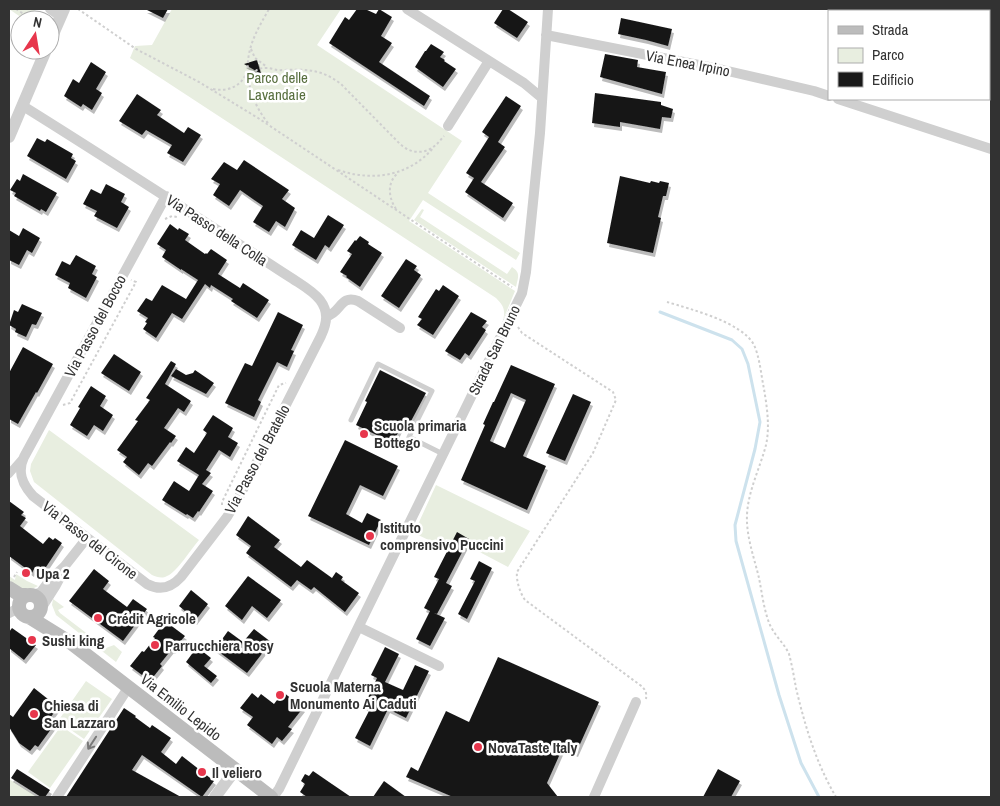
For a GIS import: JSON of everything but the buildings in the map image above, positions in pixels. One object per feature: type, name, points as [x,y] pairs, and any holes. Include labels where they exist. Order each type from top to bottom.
[{"type":"main road","points":[[11,583],[20,595],[34,599]]},
{"type":"main road","points":[[21,599],[34,599],[38,614],[36,616],[16,609],[21,599]]},
{"type":"main road","name":"Via Emilio Lepido","points":[[34,599],[48,618],[71,643]]},
{"type":"main road","name":"Via Emilio Lepido","points":[[16,609],[71,643],[272,797]]},
{"type":"street","points":[[407,9],[524,83],[542,98]]},
{"type":"street","name":"Strada San Bruno","points":[[272,797],[279,788],[522,293],[526,272],[542,98],[548,9]]},
{"type":"street","name":"Via Enea Irpino","points":[[546,35],[719,69],[828,96]]},
{"type":"street","points":[[9,137],[42,60]]},
{"type":"street","points":[[448,126],[488,61]]},
{"type":"street","points":[[841,100],[991,149]]},
{"type":"street","name":"Via Passo della Colla","points":[[23,106],[166,196],[312,293],[324,306],[326,316]]},
{"type":"street","name":"Via Passo del Bocco","points":[[9,474],[24,457],[166,196]]},
{"type":"street","points":[[326,316],[333,314],[344,301],[353,299],[400,328]]},
{"type":"street","name":"Via Passo del Bratello","points":[[166,588],[173,585],[181,577],[227,517],[239,497],[321,336],[326,323],[326,316]]},
{"type":"street","name":"Via Passo del Bocco","points":[[22,480],[21,468],[24,457]]},
{"type":"street","name":"Via Passo del Cirone","points":[[22,480],[33,496],[147,584],[158,588],[166,588]]},
{"type":"street","points":[[34,599],[58,582],[69,561],[87,538]]},
{"type":"street","points":[[358,627],[439,666]]},
{"type":"street","points":[[58,797],[128,688]]},
{"type":"street","points":[[594,797],[636,702]]},
{"type":"street","points":[[215,797],[235,770]]},
{"type":"lane","points":[[350,420],[378,364],[432,391],[409,437],[444,454]]},
{"type":"path","points":[[78,9],[128,43]]},
{"type":"path","points":[[269,9],[251,44],[247,70],[254,100],[260,113],[273,128]]},
{"type":"path","points":[[251,44],[252,52],[256,58],[263,65],[272,69]]},
{"type":"path","points":[[249,84],[250,78],[256,70],[262,68],[320,72],[344,87],[408,150],[423,152],[437,144]]},
{"type":"path","points":[[208,88],[224,90],[233,88],[243,80],[247,70]]},
{"type":"path","points":[[334,168],[349,174],[368,177],[388,175],[400,171],[421,160],[437,144],[449,128],[448,126]]},
{"type":"path","points":[[398,211],[392,203],[389,190],[395,175],[400,171]]},
{"type":"path","points":[[163,220],[170,217],[180,218]]},
{"type":"path","points":[[61,405],[70,403],[136,282],[129,279]]},
{"type":"path","points":[[667,302],[710,316],[744,333],[756,350],[765,395],[768,428],[765,447],[748,504],[749,536],[768,618],[774,632],[789,654],[810,742],[836,797]]},
{"type":"path","points":[[223,510],[222,502],[279,385],[289,382]]},
{"type":"path","points":[[11,583],[17,572]]},
{"type":"green space","points":[[9,9],[33,10],[10,10]]},
{"type":"green space","name":"Parco delle Lavandaie","points":[[172,9],[341,9],[317,45],[462,141],[428,193],[520,253],[516,260],[423,200],[409,221],[515,291],[503,320],[503,308],[496,298],[130,58],[135,46],[152,45]]},
{"type":"green space","points":[[422,209],[424,210],[420,217],[507,274],[512,267],[515,269],[518,276],[516,287],[414,220]]},
{"type":"green space","points":[[49,430],[199,540],[171,574],[161,578],[152,575],[34,482],[30,471],[31,464]]},
{"type":"green space","points":[[436,485],[530,531],[508,567],[470,547],[467,550],[446,539],[441,546],[414,533]]},
{"type":"green space","points":[[16,574],[38,586],[30,589],[19,587],[9,580],[9,576],[15,580]]},
{"type":"green space","points":[[53,599],[64,607],[58,610],[60,613],[106,648],[114,645],[122,652],[116,662],[56,615],[52,605]]},
{"type":"green space","points":[[86,681],[112,699],[84,739],[58,721]]},
{"type":"green space","points":[[61,726],[83,741],[50,788],[28,772]]},
{"type":"green space","points":[[9,779],[37,797],[9,797]]},
{"type":"waterway","points":[[660,312],[732,340],[742,349],[748,364],[760,422],[755,449],[735,525],[736,541],[779,695],[801,763],[819,797]]},
{"type":"place","name":"Scuola primaria Bottego","points":[[364,434]]},
{"type":"place","name":"Istituto comprensivo Puccini","points":[[370,536]]},
{"type":"place","name":"Upa 2","points":[[26,573]]},
{"type":"place","name":"Crédit Agricole","points":[[98,618]]},
{"type":"place","name":"Sushi king","points":[[32,640]]},
{"type":"place","name":"Parrucchiera Rosy","points":[[155,645]]},
{"type":"place","name":"Scuola Materna Monumento Ai Caduti","points":[[280,695]]},
{"type":"place","name":"Chiesa di San Lazzaro","points":[[34,714]]},
{"type":"place","name":"NovaTaste Italy","points":[[478,747]]},
{"type":"place","name":"Il veliero","points":[[202,772]]}]
